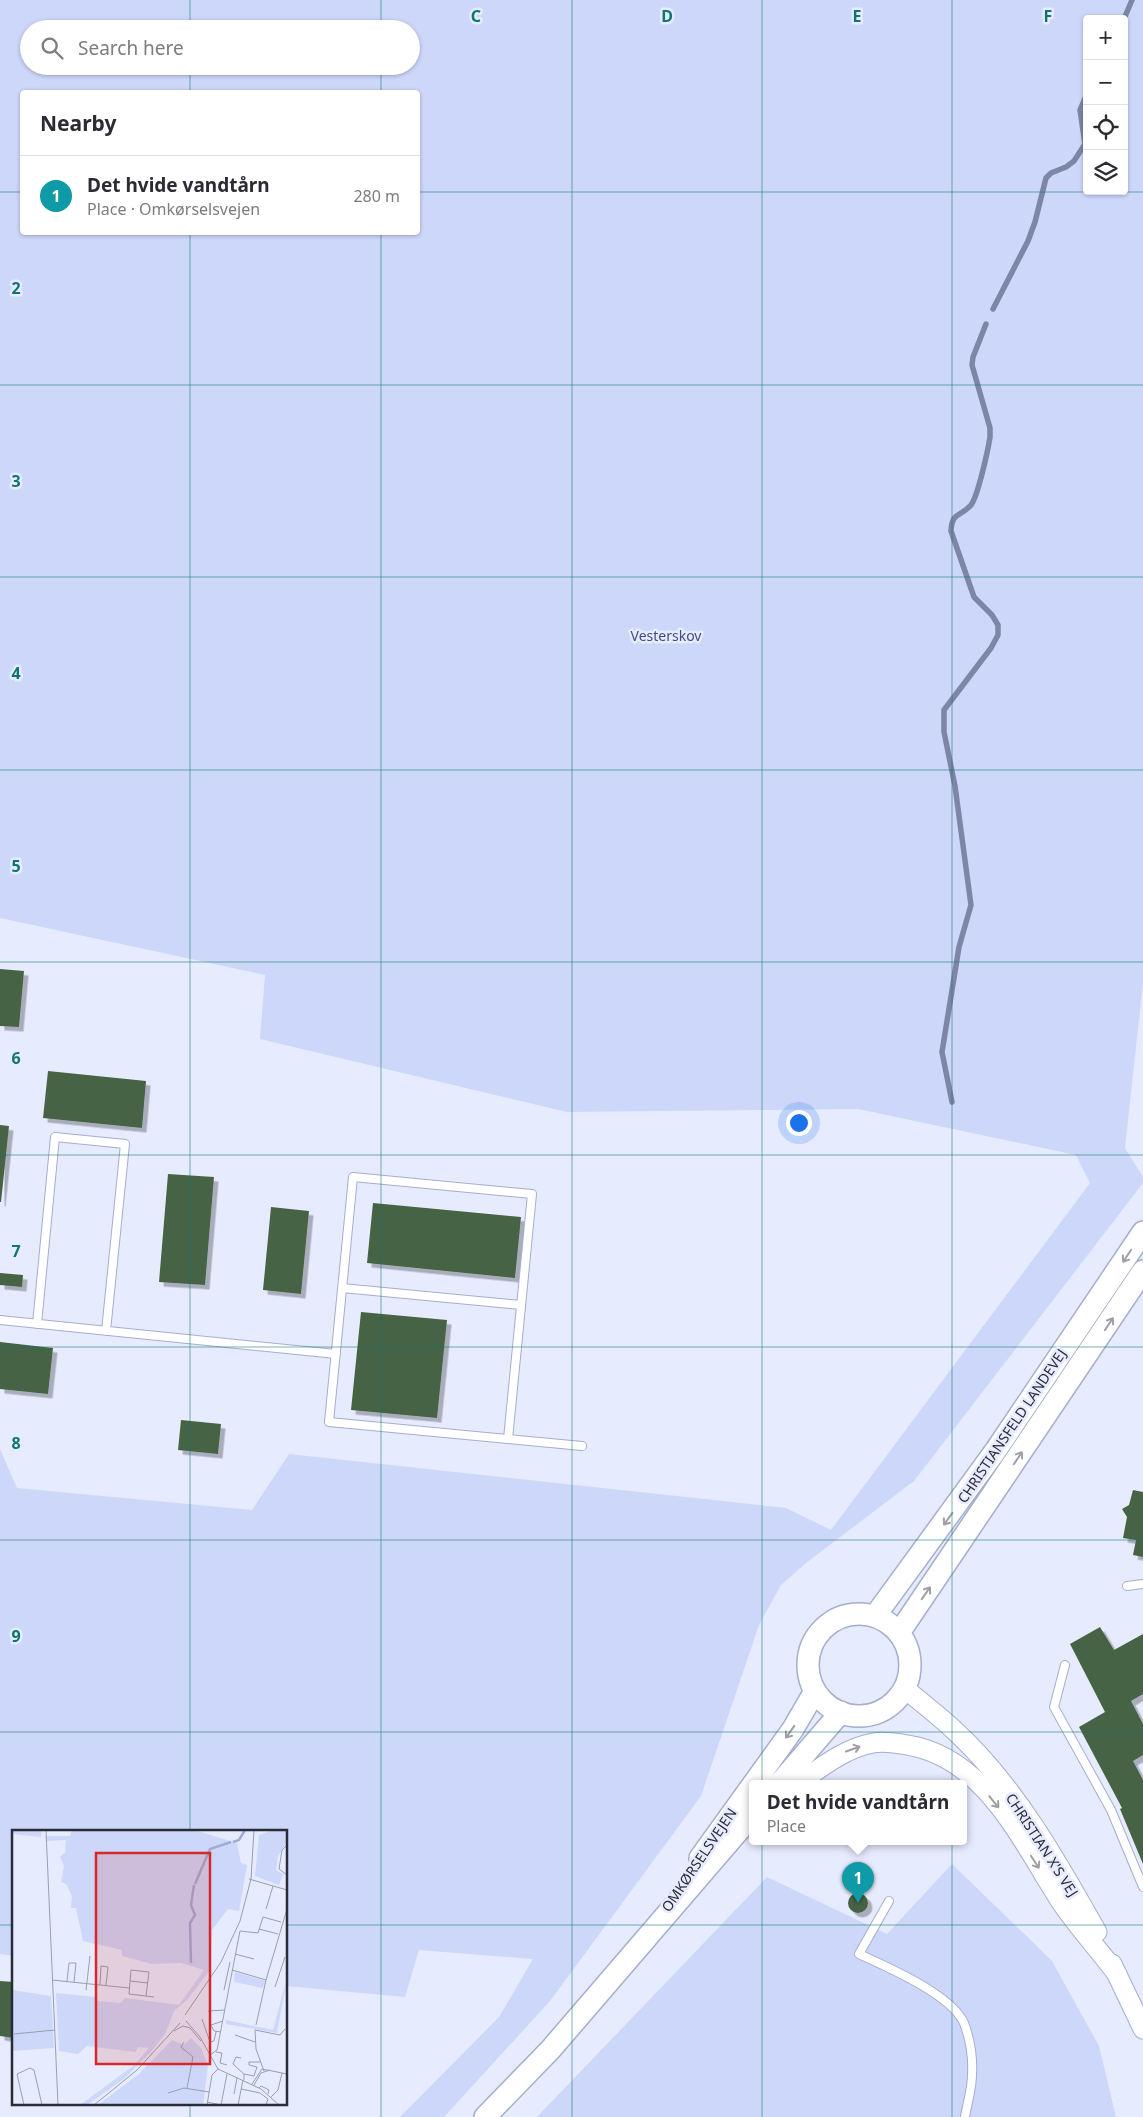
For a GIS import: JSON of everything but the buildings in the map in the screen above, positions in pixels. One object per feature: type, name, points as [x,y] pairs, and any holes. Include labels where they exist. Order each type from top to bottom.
[{"type":"main road","name":"CHRISTIANSFELD LANDEVEJ","points":[[875,1616],[968,1490],[1143,1232]]},
{"type":"main road","name":"CHRISTIANSFELD LANDEVEJ","points":[[899,1633],[1143,1270]]},
{"type":"main road","points":[[854,1614],[875,1616],[888,1623],[899,1633],[908,1650],[910,1660],[908,1679],[895,1700],[882,1710],[862,1715],[841,1712],[826,1703],[815,1690],[808,1671],[808,1661],[814,1641],[819,1633],[835,1620],[854,1614]]},
{"type":"main road","name":"OMKØRSELSVEJEN","points":[[755,1780],[793,1729],[815,1690]]},
{"type":"main road","points":[[782,1780],[841,1712]]},
{"type":"main road","name":"OMKØRSELSVEJEN","points":[[651,1930],[749,1788]]},
{"type":"main road","name":"OMKØRSELSVEJEN","points":[[484,2117],[550,2049],[749,1819]]},
{"type":"street","name":"CHRISTIAN X'S VEJ","points":[[904,1688],[955,1730],[988,1766],[1024,1812],[1077,1897],[1143,2029]]},
{"type":"street","points":[[803,1780],[828,1762],[850,1750],[874,1743],[892,1742],[918,1746],[945,1756],[972,1775],[1009,1820],[1063,1904],[1117,1974]]},
{"type":"lane","points":[[37,1324],[55,1137],[75,1139],[124,1144],[106,1331]]},
{"type":"lane","points":[[508,1439],[532,1194],[353,1176],[329,1422],[508,1439],[582,1446]]},
{"type":"lane","points":[[342,1288],[521,1305]]},
{"type":"lane","points":[[0,1320],[336,1354]]},
{"type":"lane","points":[[1127,1586],[1143,1584]]},
{"type":"lane","points":[[1065,1665],[1054,1707],[1111,1810],[1143,1887]]},
{"type":"lane","points":[[889,1901],[860,1954],[908,1978],[942,1998],[963,2021],[971,2051],[972,2077],[965,2117]]},
{"type":"green space","name":"Vesterskov","points":[[0,0],[1143,0],[1143,983],[1125,1148],[1143,1177],[1143,1183],[914,1481],[806,1563],[781,1585],[759,1625],[701,1796],[550,2001],[444,2117],[400,2117],[499,2017],[533,1959],[419,1950],[405,1997],[288,1986],[288,1830],[12,1830],[12,1956],[0,1954],[0,1449],[17,1488],[252,1510],[289,1454],[786,1508],[831,1530],[1090,1183],[1076,1155],[858,1109],[567,1112],[260,1039],[265,975],[0,918]]},
{"type":"green space","points":[[952,1864],[1052,1961],[1099,2046],[1116,2117],[537,2117],[767,1877],[887,1934]]},
{"type":"waterway","points":[[1126,15],[1132,0]]},
{"type":"waterway","points":[[993,309],[1028,241],[1035,222],[1046,178],[1051,173],[1066,167],[1074,161],[1085,144],[1080,110],[1083,103]]},
{"type":"waterway","points":[[952,1102],[942,1052],[959,947],[971,905],[955,786],[944,732],[944,710],[991,648],[998,635],[998,625],[992,615],[974,597],[951,531],[955,517],[967,509],[974,500],[990,437],[990,428],[972,365],[973,357],[986,324]]},
{"type":"place","name":"Det hvide vandtårn","points":[[858,1903]]}]
